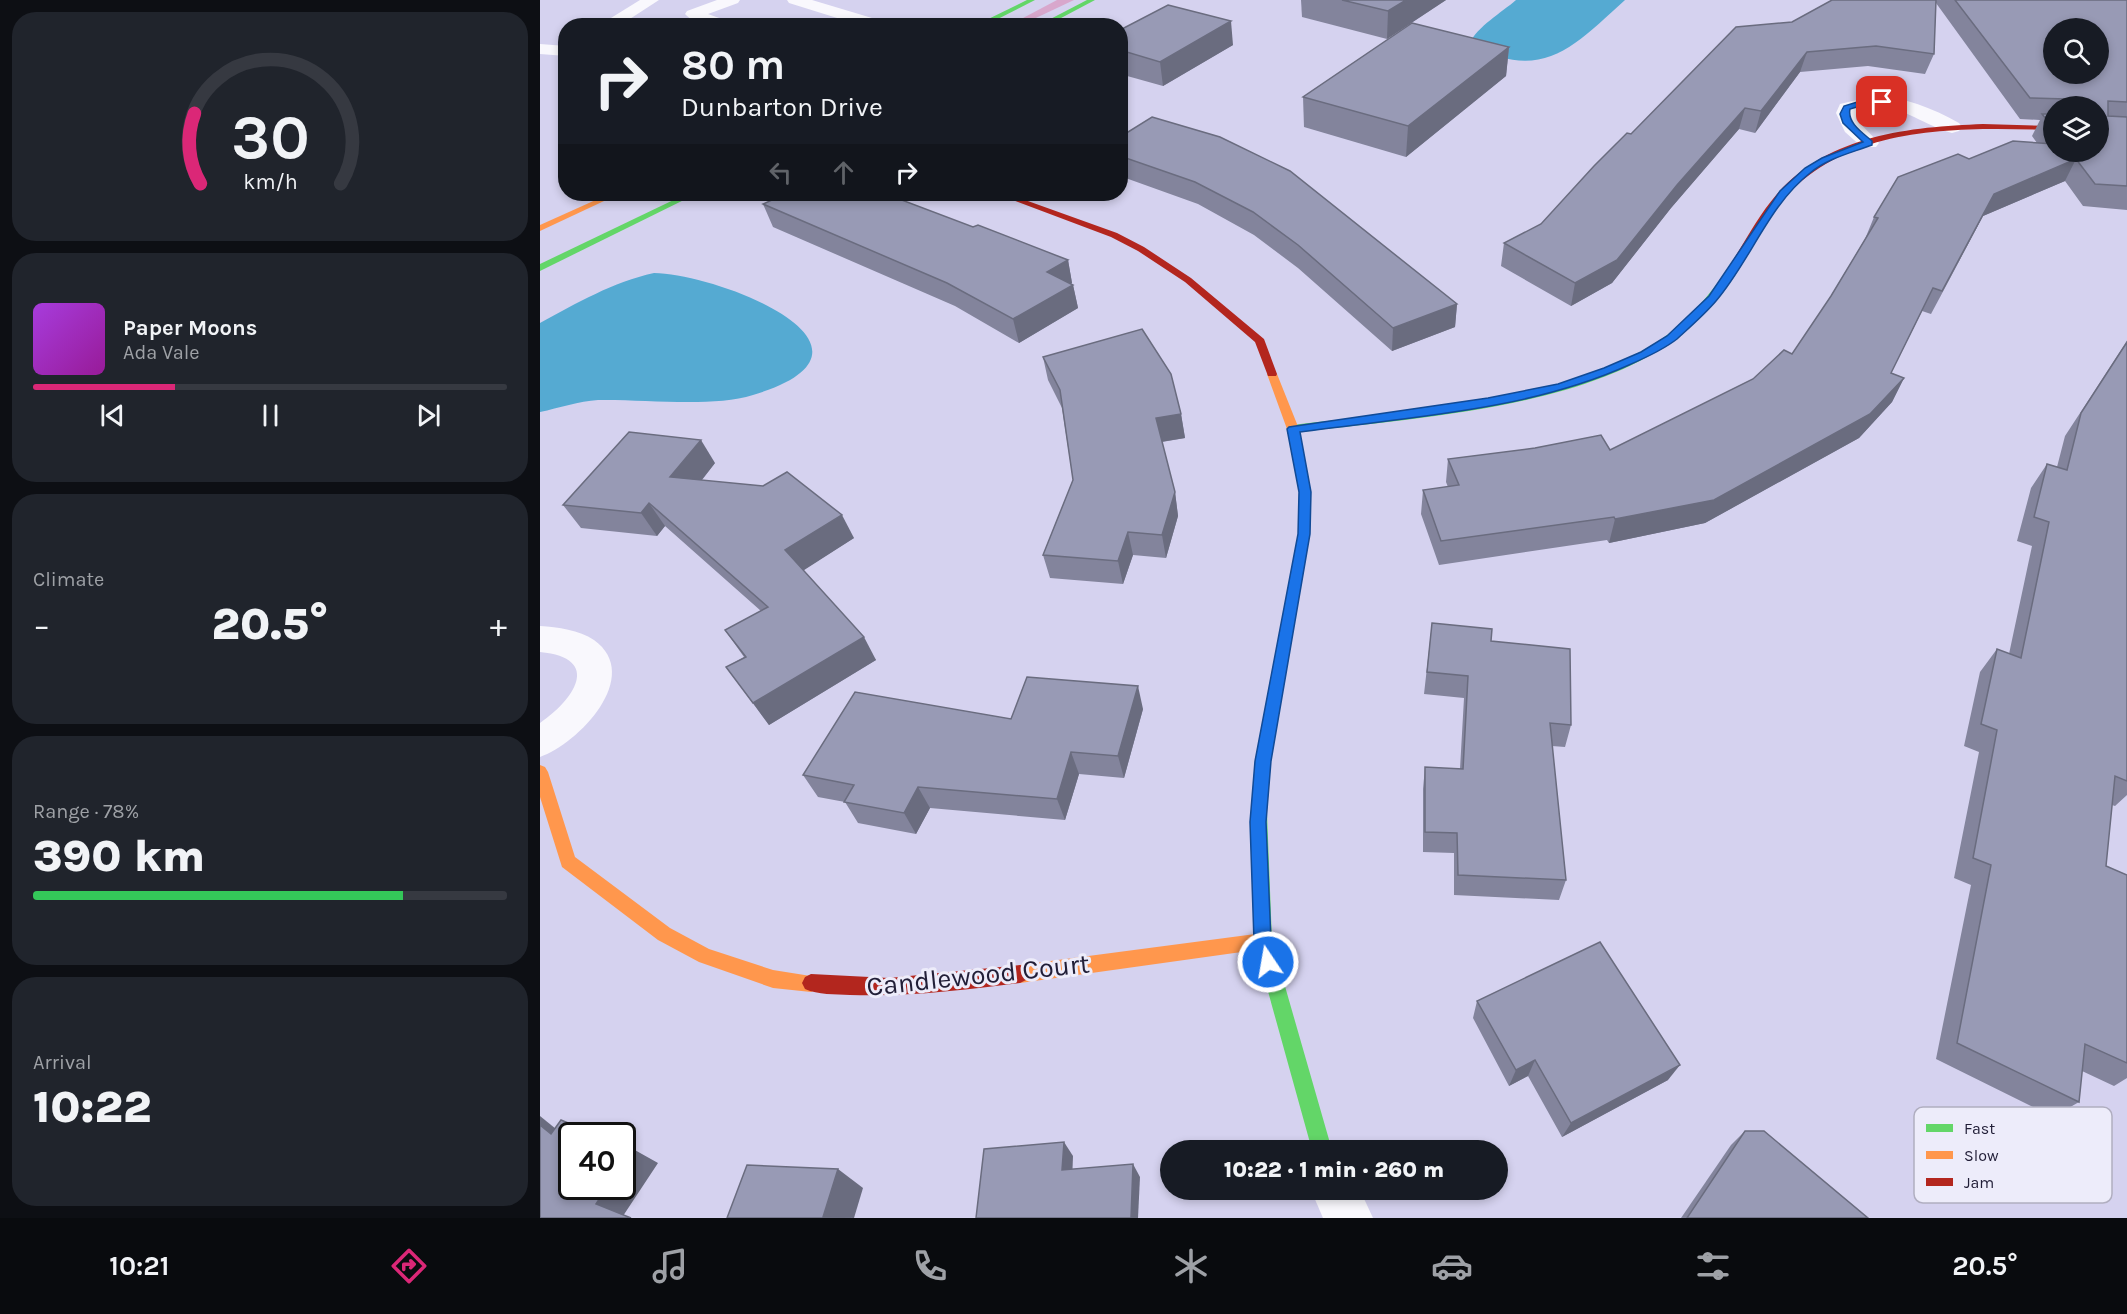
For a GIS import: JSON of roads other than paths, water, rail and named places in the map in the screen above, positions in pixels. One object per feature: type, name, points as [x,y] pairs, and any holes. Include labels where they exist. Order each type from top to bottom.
[{"type":"street","points":[[994,18],[1032,0]]},
{"type":"street","points":[[1056,18],[1092,0]]},
{"type":"street","points":[[540,50],[558,50]]},
{"type":"street","points":[[1869,143],[1846,121],[1845,114],[1847,108],[1867,101],[1900,105],[1932,115],[1952,127]]},
{"type":"street","points":[[1293,429],[1488,402],[1551,389],[1608,371],[1645,354],[1671,338],[1713,298],[1783,192],[1808,170],[1825,159],[1869,143],[1908,133],[1952,127],[2043,128]]},
{"type":"street","points":[[540,228],[600,201]]},
{"type":"street","points":[[540,267],[677,201]]},
{"type":"street","points":[[1020,201],[1114,235],[1141,249],[1188,280],[1260,341],[1293,429],[1305,492],[1304,534],[1263,761],[1258,822],[1263,941],[1319,1140]]},
{"type":"street","points":[[540,639],[559,639],[579,645],[591,657],[595,672],[591,691],[579,711],[558,730],[540,742]]},
{"type":"street","name":"Candlewood Court","points":[[540,772],[568,862],[664,934],[705,956],[773,979],[850,988],[961,982],[1263,941]]},
{"type":"street","points":[[1340,1200],[1348,1218]]},
{"type":"lane","points":[[620,18],[651,0]]},
{"type":"lane","points":[[704,18],[693,14],[732,0]]},
{"type":"lane","points":[[795,0],[856,18]]},
{"type":"water","points":[[1516,0],[1625,0],[1589,33],[1554,55],[1536,60],[1517,60],[1494,55],[1469,44],[1484,26]]},
{"type":"water","points":[[654,273],[684,277],[719,286],[755,300],[786,317],[807,336],[812,356],[796,376],[753,395],[736,399],[698,402],[598,400],[540,412],[540,323],[610,288]]}]
